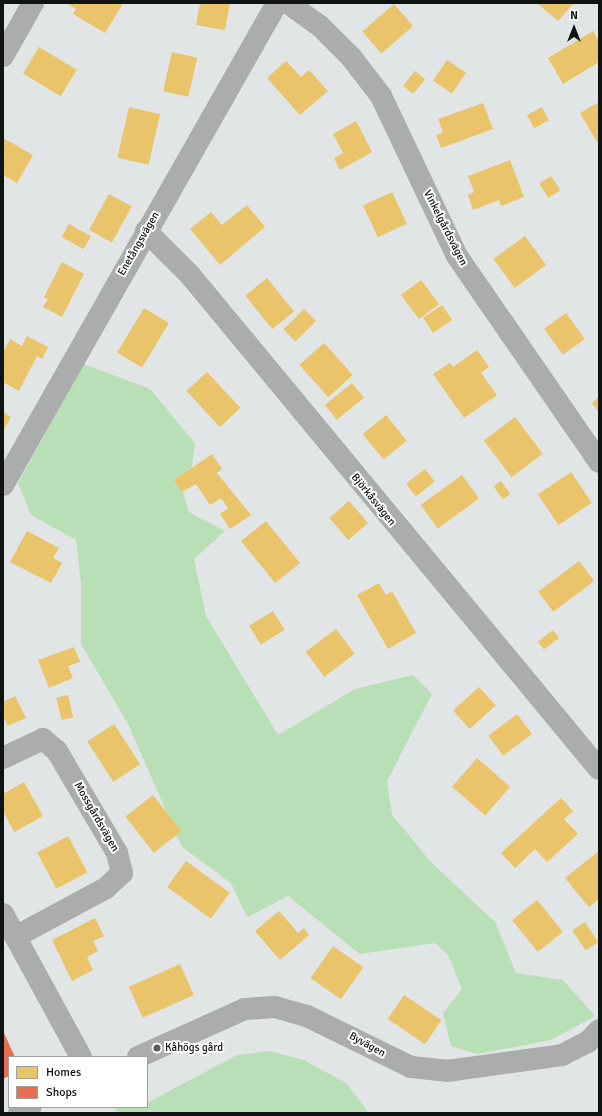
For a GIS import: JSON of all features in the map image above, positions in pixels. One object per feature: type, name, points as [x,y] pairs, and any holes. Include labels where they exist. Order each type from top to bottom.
[{"type":"street","points":[[3,56],[33,3]]},
{"type":"street","name":"Enetångsvägen","points":[[3,486],[146,231],[277,3]]},
{"type":"street","name":"Vinkelgårdsvägen","points":[[288,3],[335,41],[381,96],[457,256],[599,462]]},
{"type":"street","name":"Björkåsvägen","points":[[146,231],[190,275],[599,769]]},
{"type":"street","name":"Mossgårdsvägen","points":[[3,758],[43,739],[57,751],[117,853],[122,874],[106,888],[15,937]]},
{"type":"street","points":[[3,914],[80,1056]]},
{"type":"street","name":"Byvägen","points":[[140,1056],[245,1009],[275,1008],[307,1016],[411,1066],[447,1071],[529,1062],[562,1055],[595,1040]]},
{"type":"street","points":[[19,1113],[29,1108]]},
{"type":"green space","points":[[84,364],[150,389],[195,443],[192,466],[180,483],[189,512],[225,531],[194,559],[206,616],[278,735],[355,689],[413,675],[432,694],[387,781],[392,815],[431,862],[495,922],[516,973],[563,980],[595,1016],[551,1040],[477,1054],[451,1046],[443,1013],[462,989],[448,955],[435,943],[360,954],[288,896],[247,917],[231,883],[182,847],[128,724],[81,644],[81,583],[76,540],[31,515],[18,483]]},
{"type":"green space","points":[[270,1051],[304,1060],[346,1083],[369,1113],[118,1113],[115,1108],[148,1108],[148,1102],[237,1055]]},
{"type":"building: Homes","points":[[66,3],[119,3],[122,5],[105,33],[73,14],[76,9]]},
{"type":"building: Homes","points":[[200,3],[230,3],[225,30],[196,25]]},
{"type":"building: Homes","points":[[537,3],[574,3],[558,21]]},
{"type":"building: Homes","points":[[394,4],[413,26],[381,53],[362,32]]},
{"type":"building: Homes","points":[[593,31],[599,41],[599,62],[563,84],[548,58]]},
{"type":"building: Homes","points":[[39,47],[77,70],[61,96],[23,74]]},
{"type":"building: Homes","points":[[172,52],[197,58],[188,97],[163,91]]},
{"type":"building: Homes","points":[[447,60],[466,73],[452,94],[433,81]]},
{"type":"building: Homes","points":[[286,61],[301,77],[309,70],[328,91],[300,115],[267,78]]},
{"type":"building: Homes","points":[[415,71],[425,79],[413,94],[403,86]]},
{"type":"building: Homes","points":[[599,102],[599,141],[597,142],[580,113]]},
{"type":"building: Homes","points":[[483,103],[493,129],[441,148],[436,135],[443,132],[438,119]]},
{"type":"building: Homes","points":[[129,107],[160,114],[148,165],[117,158]]},
{"type":"building: Homes","points":[[542,107],[549,120],[534,128],[527,115]]},
{"type":"building: Homes","points":[[356,121],[372,152],[340,170],[334,158],[343,153],[333,134]]},
{"type":"building: Homes","points":[[3,138],[33,155],[17,183],[3,175]]},
{"type":"building: Homes","points":[[510,160],[524,197],[501,206],[499,200],[473,210],[468,195],[474,192],[468,176]]},
{"type":"building: Homes","points":[[551,176],[560,190],[549,198],[539,184]]},
{"type":"building: Homes","points":[[392,192],[407,224],[378,237],[363,206]]},
{"type":"building: Homes","points":[[109,194],[132,207],[112,242],[89,230]]},
{"type":"building: Homes","points":[[247,205],[265,227],[220,265],[190,229],[211,212],[222,225]]},
{"type":"building: Homes","points":[[69,224],[91,236],[84,249],[62,237]]},
{"type":"building: Homes","points":[[525,236],[546,265],[515,288],[493,259]]},
{"type":"building: Homes","points":[[62,262],[84,274],[62,317],[43,307],[48,299],[44,297]]},
{"type":"building: Homes","points":[[267,278],[294,311],[272,329],[245,296]]},
{"type":"building: Homes","points":[[421,280],[439,304],[419,319],[401,295]]},
{"type":"building: Homes","points":[[442,305],[452,320],[433,333],[423,318]]},
{"type":"building: Homes","points":[[144,308],[169,323],[142,368],[117,353]]},
{"type":"building: Homes","points":[[304,309],[316,321],[296,342],[283,330]]},
{"type":"building: Homes","points":[[566,313],[585,339],[563,355],[544,329]]},
{"type":"building: Homes","points":[[27,336],[48,347],[42,359],[37,356],[19,391],[3,382],[3,352],[10,339],[22,346]]},
{"type":"building: Homes","points":[[324,343],[353,375],[328,397],[299,365]]},
{"type":"building: Homes","points":[[477,350],[489,367],[481,373],[497,395],[464,418],[433,374],[450,363],[453,367]]},
{"type":"building: Homes","points":[[207,372],[240,408],[220,427],[187,391]]},
{"type":"building: Homes","points":[[352,383],[364,398],[337,420],[325,405]]},
{"type":"building: Homes","points":[[599,397],[599,413],[592,403]]},
{"type":"building: Homes","points":[[3,412],[11,417],[3,431]]},
{"type":"building: Homes","points":[[386,415],[407,441],[383,460],[363,434]]},
{"type":"building: Homes","points":[[515,417],[543,454],[512,477],[484,440]]},
{"type":"building: Homes","points":[[212,454],[222,469],[217,473],[251,515],[230,529],[220,514],[228,508],[221,498],[210,505],[196,484],[182,492],[174,480]]},
{"type":"building: Homes","points":[[425,469],[435,482],[416,496],[406,484]]},
{"type":"building: Homes","points":[[571,472],[592,503],[559,525],[538,494]]},
{"type":"building: Homes","points":[[462,475],[479,498],[438,528],[421,505]]},
{"type":"building: Homes","points":[[501,481],[510,494],[503,499],[494,486]]},
{"type":"building: Homes","points":[[349,501],[368,523],[348,540],[329,518]]},
{"type":"building: Homes","points":[[266,521],[300,563],[275,583],[241,541]]},
{"type":"building: Homes","points":[[27,531],[59,548],[53,558],[62,563],[51,583],[10,562]]},
{"type":"building: Homes","points":[[579,561],[594,581],[553,612],[538,592]]},
{"type":"building: Homes","points":[[379,583],[386,595],[392,591],[416,633],[388,649],[357,595]]},
{"type":"building: Homes","points":[[273,611],[285,630],[261,644],[249,626]]},
{"type":"building: Homes","points":[[336,629],[355,654],[324,677],[306,652]]},
{"type":"building: Homes","points":[[553,630],[559,638],[544,649],[538,641]]},
{"type":"building: Homes","points":[[74,647],[80,662],[68,666],[73,678],[49,688],[38,660]]},
{"type":"building: Homes","points":[[479,687],[496,706],[470,729],[453,710]]},
{"type":"building: Homes","points":[[68,695],[73,717],[61,720],[56,698]]},
{"type":"building: Homes","points":[[15,696],[26,718],[8,726],[3,716],[3,702]]},
{"type":"building: Homes","points":[[517,714],[532,734],[503,756],[488,736]]},
{"type":"building: Homes","points":[[114,724],[140,764],[113,782],[87,741]]},
{"type":"building: Homes","points":[[477,758],[510,787],[485,816],[452,787]]},
{"type":"building: Homes","points":[[24,782],[43,816],[14,832],[3,811],[3,794]]},
{"type":"building: Homes","points":[[153,795],[181,831],[154,853],[125,817]]},
{"type":"building: Homes","points":[[561,798],[573,811],[564,819],[578,834],[547,862],[535,849],[515,868],[501,853]]},
{"type":"building: Homes","points":[[68,836],[87,872],[56,889],[37,852]]},
{"type":"building: Homes","points":[[599,851],[599,899],[589,907],[565,878]]},
{"type":"building: Homes","points":[[186,861],[230,893],[211,919],[167,887]]},
{"type":"building: Homes","points":[[537,900],[563,932],[538,952],[512,920]]},
{"type":"building: Homes","points":[[279,911],[298,933],[304,928],[309,935],[280,960],[255,931]]},
{"type":"building: Homes","points":[[95,918],[104,936],[93,941],[98,951],[87,957],[93,970],[72,981],[52,940]]},
{"type":"building: Homes","points":[[585,922],[598,942],[585,950],[572,930]]},
{"type":"building: Homes","points":[[333,946],[363,967],[341,999],[311,978]]},
{"type":"building: Homes","points":[[180,964],[194,995],[143,1018],[129,987]]},
{"type":"building: Homes","points":[[404,995],[441,1020],[425,1044],[388,1019]]},
{"type":"building: Shops","points":[[3,1031],[15,1056],[8,1056],[8,1076],[3,1079]]},
{"type":"place","name":"Kåhögs gård","points":[[157,1048]]}]
